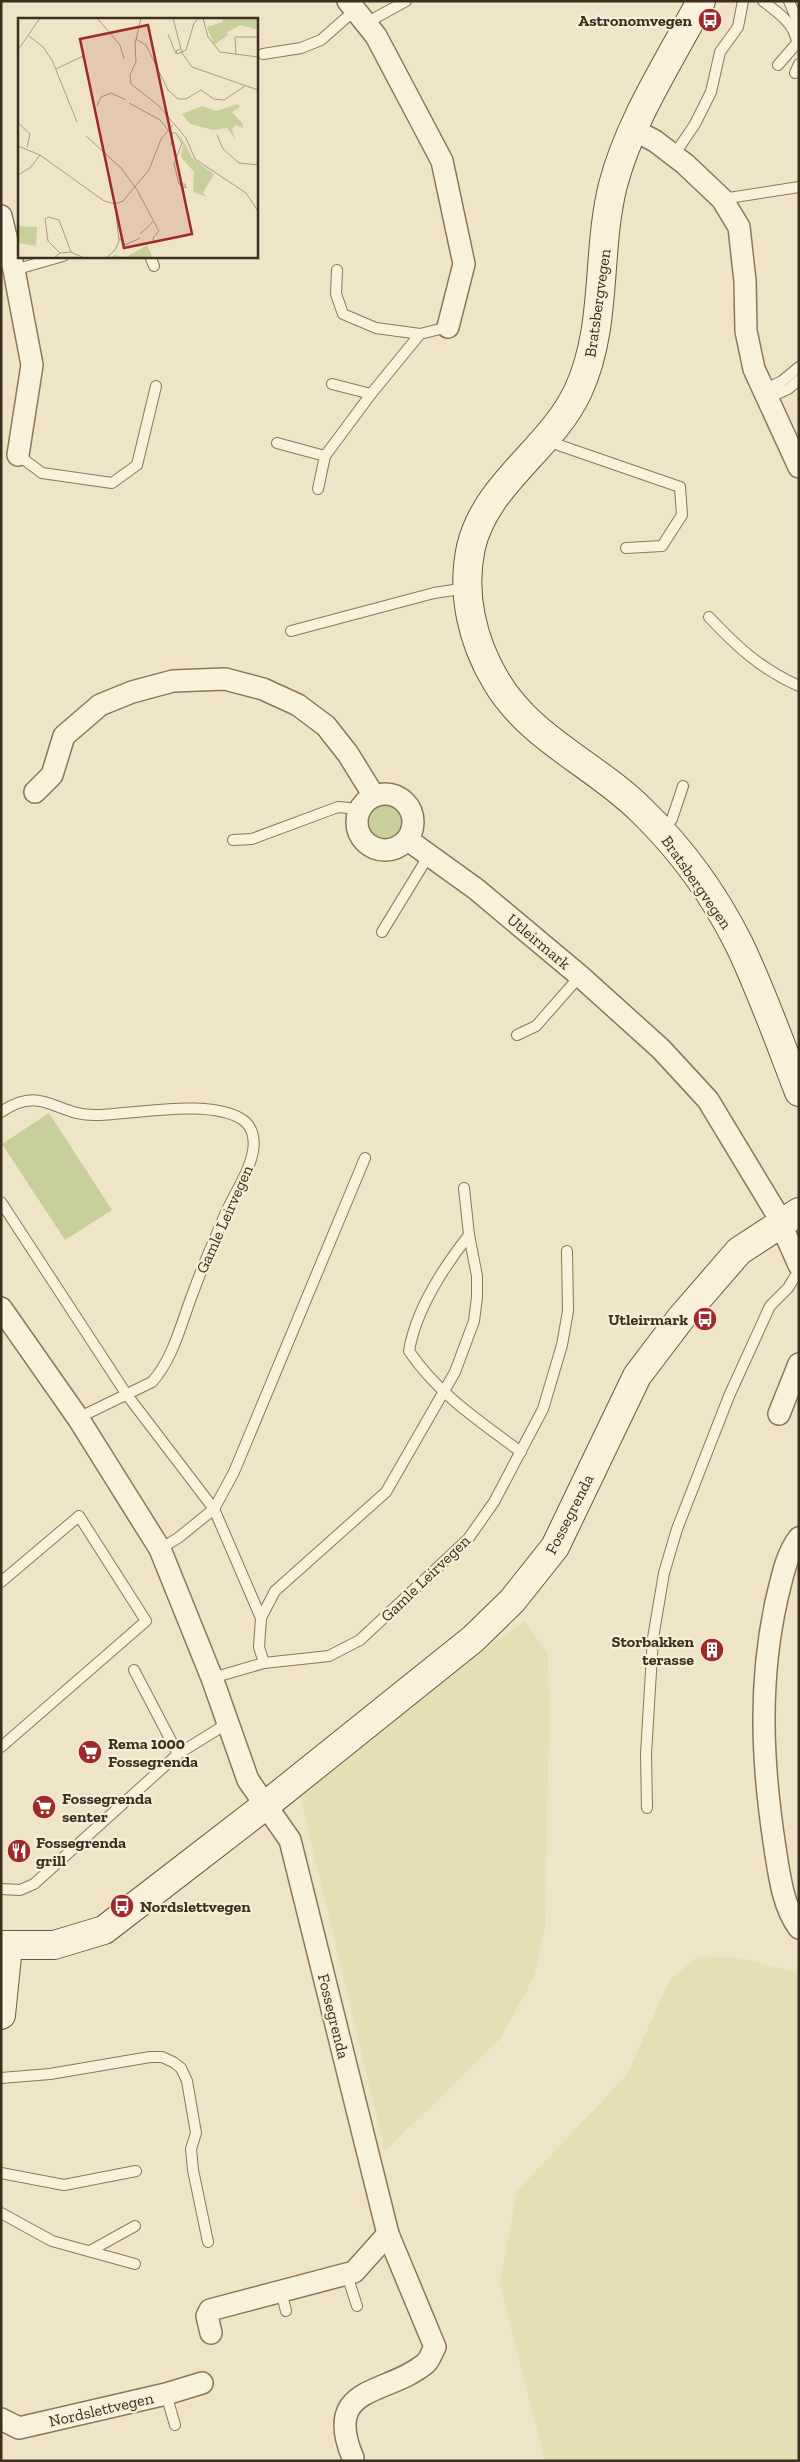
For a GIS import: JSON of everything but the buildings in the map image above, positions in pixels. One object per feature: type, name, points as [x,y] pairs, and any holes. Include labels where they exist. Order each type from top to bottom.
[{"type":"main road","name":"Bratsbergvegen","points":[[701,1],[634,130],[613,184],[589,362],[570,406],[544,440],[502,488],[479,525],[468,563],[469,612],[478,641],[495,679],[516,709],[534,728],[622,794],[661,831],[704,886],[739,944],[799,1092]]},
{"type":"main road","name":"Fossegrenda","points":[[4,1946],[54,1945],[104,1930],[266,1805],[473,1639],[512,1600],[555,1548],[637,1376],[681,1318],[739,1251],[789,1218]]},
{"type":"main road","points":[[1,2015],[4,1946]]},
{"type":"street","points":[[356,12],[376,36],[442,161],[464,264],[448,327]]},
{"type":"street","points":[[634,130],[655,141],[674,155],[722,199],[739,227],[745,281],[746,331],[754,369],[799,467]]},
{"type":"street","points":[[1,216],[14,270],[32,364],[18,455]]},
{"type":"street","points":[[35,792],[52,775],[64,736],[100,705],[132,692],[173,681],[226,679],[263,689],[298,705],[326,726],[348,754],[374,796]]},
{"type":"street","points":[[391,795],[405,803],[412,817],[413,825],[408,840],[394,849],[387,851],[371,847],[365,842],[357,828],[358,812],[362,805],[374,796],[391,795]]},
{"type":"street","name":"Utleirmark","points":[[408,840],[476,889],[580,976],[661,1049],[708,1100],[775,1211],[789,1218]]},
{"type":"street","points":[[789,1218],[799,1265]]},
{"type":"street","points":[[1,1308],[78,1418],[160,1549],[212,1678],[248,1780],[266,1805]]},
{"type":"street","points":[[779,1414],[799,1364]]},
{"type":"street","points":[[799,1538],[793,1546],[782,1577],[768,1644],[762,1738],[766,1793],[778,1867],[790,1912],[799,1928]]},
{"type":"street","name":"Fossegrenda","points":[[266,1805],[290,1840],[388,2234],[435,2347],[427,2362],[407,2375],[367,2392],[348,2410],[343,2424],[353,2458]]},
{"type":"street","points":[[778,1867],[799,1875]]},
{"type":"street","points":[[211,2333],[206,2316],[210,2310],[284,2301],[347,2275],[354,2272],[388,2234]]},
{"type":"street","name":"Nordslettvegen","points":[[1,2419],[19,2428],[166,2394],[202,2383]]},
{"type":"lane","points":[[263,54],[301,48],[321,40],[356,12],[406,1]]},
{"type":"lane","points":[[674,155],[696,124],[711,92],[716,63],[723,44],[738,27],[743,1]]},
{"type":"lane","points":[[763,1],[777,11],[793,29],[797,40],[797,43],[778,65]]},
{"type":"lane","points":[[789,1],[799,25]]},
{"type":"lane","points":[[722,199],[799,188]]},
{"type":"lane","points":[[14,270],[56,258]]},
{"type":"lane","points":[[336,270],[336,294],[343,314],[376,328],[420,334],[448,327]]},
{"type":"lane","points":[[318,489],[325,456],[371,394],[420,334]]},
{"type":"lane","points":[[766,394],[799,367]]},
{"type":"lane","points":[[766,394],[788,389],[799,380]]},
{"type":"lane","points":[[332,384],[371,394]]},
{"type":"lane","points":[[18,455],[42,473],[112,483],[137,464],[156,386]]},
{"type":"lane","points":[[544,440],[680,487],[682,515],[662,546],[626,548]]},
{"type":"lane","points":[[277,443],[325,456]]},
{"type":"lane","points":[[292,631],[434,593],[468,588]]},
{"type":"lane","points":[[709,617],[734,645],[772,674],[799,686]]},
{"type":"lane","points":[[661,831],[672,819],[683,786]]},
{"type":"lane","points":[[233,840],[252,839],[338,807],[349,808],[358,812]]},
{"type":"lane","points":[[382,932],[430,855]]},
{"type":"lane","points":[[517,1035],[536,1026],[580,976]]},
{"type":"lane","name":"Gamle Leirvegen","points":[[1,1112],[13,1104],[27,1099],[40,1101],[80,1114],[96,1115],[188,1108],[231,1115],[243,1120],[250,1127],[254,1136],[250,1161],[203,1267],[168,1358],[160,1373],[152,1382],[78,1418]]},
{"type":"lane","points":[[160,1549],[178,1538],[214,1509],[234,1472],[365,1158]]},
{"type":"lane","points":[[261,1618],[276,1590],[386,1492],[455,1372],[466,1345],[476,1305],[477,1276],[469,1235],[464,1188]]},
{"type":"lane","points":[[1,1202],[127,1395],[214,1509],[261,1618],[260,1647],[264,1663]]},
{"type":"lane","points":[[469,1235],[446,1266],[421,1313],[413,1329],[409,1350],[424,1373],[444,1392],[466,1412],[521,1452]]},
{"type":"lane","name":"Gamle Leirvegen","points":[[212,1678],[264,1663],[329,1656],[360,1640],[468,1539],[494,1502],[543,1409],[562,1345],[568,1310],[567,1251]]},
{"type":"lane","points":[[647,1808],[646,1754],[654,1638],[664,1573],[674,1538],[744,1360],[770,1306],[788,1288],[799,1270]]},
{"type":"lane","points":[[1,1582],[79,1516],[146,1621],[1,1747]]},
{"type":"lane","points":[[134,1670],[178,1754]]},
{"type":"lane","points":[[1,1889],[20,1890],[34,1884],[178,1754],[228,1723]]},
{"type":"lane","points":[[1,2078],[50,2074],[150,2057],[162,2058],[173,2062],[181,2068],[187,2081],[196,2132],[191,2149],[193,2170],[208,2242]]},
{"type":"lane","points":[[1,2173],[64,2185],[136,2171]]},
{"type":"lane","points":[[1,2213],[52,2241],[136,2264]]},
{"type":"lane","points":[[90,2251],[135,2226]]},
{"type":"lane","points":[[347,2275],[357,2306]]},
{"type":"lane","points":[[166,2394],[175,2425]]},
{"type":"shaded area","points":[[525,1621],[548,1654],[549,1722],[545,1927],[534,1977],[500,2039],[385,2151],[297,1783]]},
{"type":"shaded area","points":[[699,1956],[740,1958],[799,1973],[799,2461],[545,2461],[500,2284],[517,2191],[627,2075],[670,1979]]},
{"type":"green space","points":[[385,802],[400,808],[406,823],[400,838],[385,844],[370,838],[364,823],[370,808]]},
{"type":"green space","points":[[49,1113],[112,1210],[65,1240],[2,1144]]},
{"type":"place","name":"Astronomvegen","points":[[710,20]]},
{"type":"place","name":"Utleirmark","points":[[705,1319]]},
{"type":"place","name":"Storbakken terasse","points":[[712,1650]]},
{"type":"place","name":"Rema 1000 Fossegrenda","points":[[90,1752]]},
{"type":"place","name":"Fossegrenda senter","points":[[44,1807]]},
{"type":"place","name":"Fossegrenda grill","points":[[19,1851]]},
{"type":"place","name":"Nordslettvegen","points":[[122,1906]]}]
